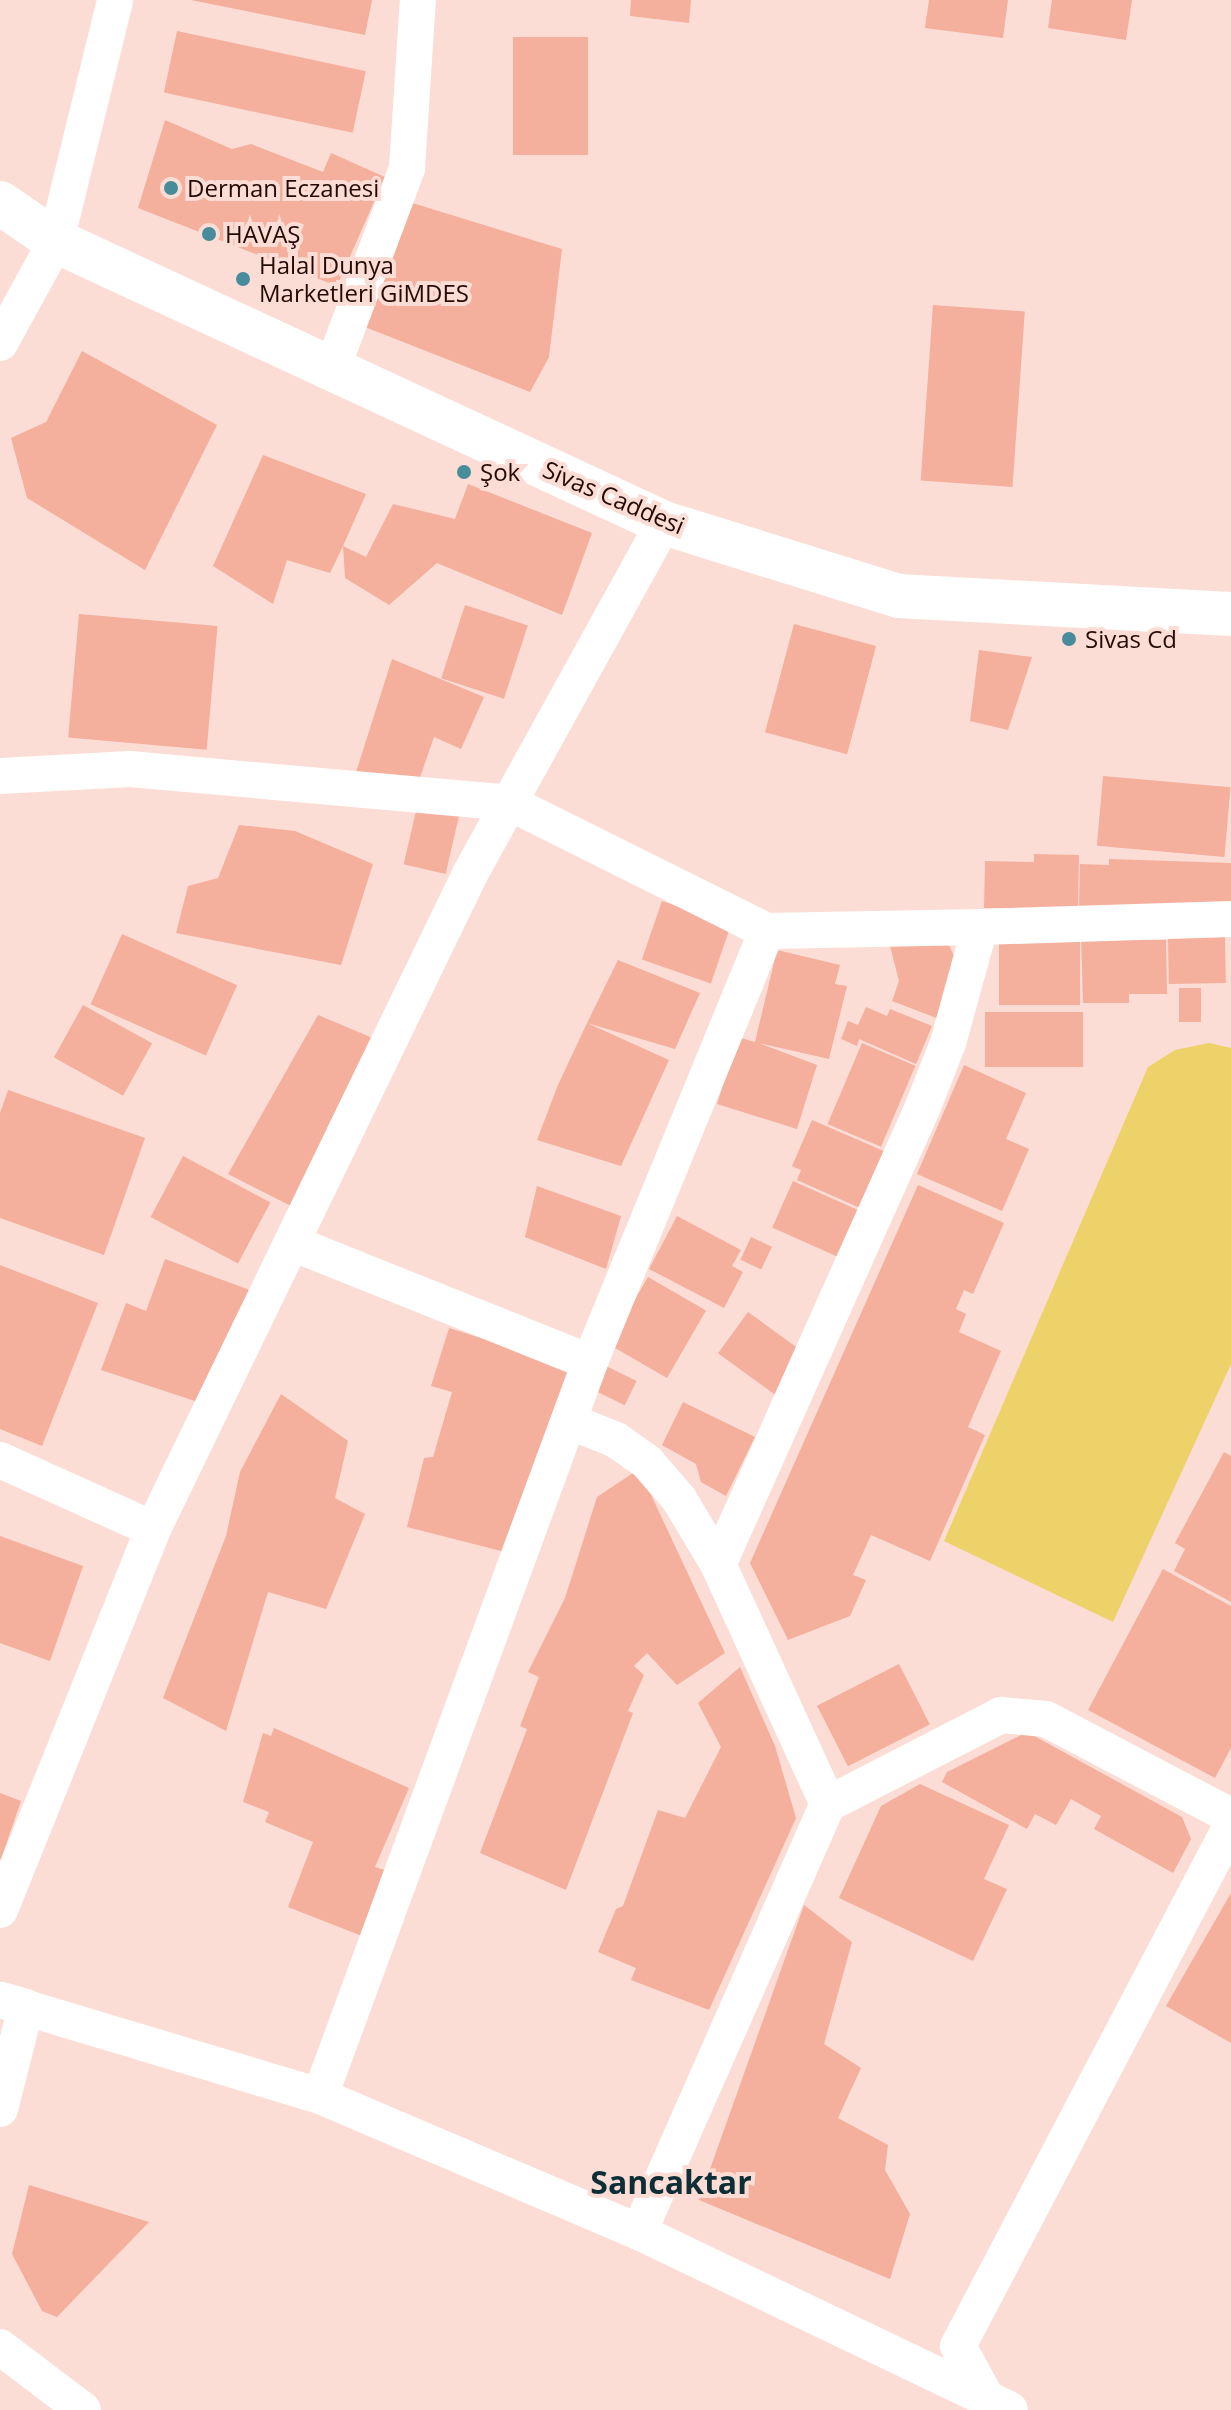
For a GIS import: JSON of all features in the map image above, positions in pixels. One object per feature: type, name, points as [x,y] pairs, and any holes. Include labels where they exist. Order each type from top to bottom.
[{"type":"main road","name":"Sivas Caddesi","points":[[0,203],[56,241],[664,523],[898,596],[1231,614]]},
{"type":"street","points":[[0,343],[56,241],[115,0]]},
{"type":"street","points":[[332,369],[407,168],[418,0]]},
{"type":"street","points":[[0,1910],[153,1529],[510,803],[664,523]]},
{"type":"street","points":[[0,776],[130,769],[510,803],[767,931],[1231,919]]},
{"type":"street","points":[[718,1564],[922,1109],[948,1043],[980,927]]},
{"type":"street","points":[[320,2096],[571,1422],[590,1362],[767,931]]},
{"type":"street","points":[[292,1243],[590,1362]]},
{"type":"street","points":[[571,1422],[616,1440],[647,1462],[679,1499],[718,1564],[828,1804]]},
{"type":"street","points":[[0,1460],[153,1529]]},
{"type":"street","points":[[639,2232],[828,1804],[1001,1715],[1046,1719],[1231,1816]]},
{"type":"street","points":[[993,2406],[958,2346],[1231,1826]]},
{"type":"street","points":[[0,2109],[9,2002],[320,2096],[639,2232],[993,2406]]},
{"type":"street","points":[[0,2347],[83,2410]]},
{"type":"shaded area","points":[[1209,1043],[1231,1048],[1231,1364],[1113,1622],[944,1541],[1148,1067],[1175,1050]]},
{"type":"building","points":[[191,0],[372,0],[365,35]]},
{"type":"building","points":[[631,0],[691,0],[689,23],[630,16]]},
{"type":"building","points":[[929,0],[1008,0],[1003,38],[925,28]]},
{"type":"building","points":[[1052,0],[1132,0],[1126,40],[1048,28]]},
{"type":"building","points":[[177,31],[366,71],[353,133],[164,93]]},
{"type":"building","points":[[513,37],[588,37],[588,155],[513,155]]},
{"type":"building","points":[[165,120],[232,149],[251,144],[323,172],[331,153],[385,177],[337,286],[138,208]]},
{"type":"building","points":[[409,202],[562,249],[549,357],[530,392],[365,327]]},
{"type":"building","points":[[933,305],[1025,311],[1012,487],[921,481]]},
{"type":"building","points":[[82,351],[217,425],[145,570],[27,498],[11,438],[46,422]]},
{"type":"building","points":[[263,455],[366,494],[330,573],[287,560],[273,604],[213,566]]},
{"type":"building","points":[[468,484],[592,533],[562,615],[437,563],[389,605],[345,578],[343,546],[366,557],[393,504],[455,519]]},
{"type":"building","points":[[465,605],[528,625],[504,699],[441,678]]},
{"type":"building","points":[[79,614],[217,626],[207,750],[68,738]]},
{"type":"building","points":[[794,624],[876,646],[847,754],[765,732]]},
{"type":"building","points":[[979,650],[1032,657],[1008,730],[970,721]]},
{"type":"building","points":[[392,659],[484,697],[461,749],[434,737],[409,809],[351,788]]},
{"type":"building","points":[[1103,776],[1231,787],[1224,857],[1097,846]]},
{"type":"building","points":[[419,798],[461,808],[446,874],[404,864]]},
{"type":"building","points":[[239,825],[295,831],[373,864],[341,965],[176,933],[188,886],[218,878]]},
{"type":"building","points":[[1034,854],[1079,855],[1078,909],[984,908],[985,861],[1034,862]]},
{"type":"building","points":[[1109,859],[1231,863],[1231,913],[1079,907],[1080,864],[1109,865]]},
{"type":"building","points":[[662,901],[731,925],[711,983],[642,960]]},
{"type":"building","points":[[122,934],[237,985],[206,1056],[91,1004]]},
{"type":"building","points":[[1148,934],[1148,940],[1166,940],[1167,994],[1129,994],[1129,1003],[1083,1003],[1081,935]]},
{"type":"building","points":[[945,937],[958,964],[939,1019],[892,1001],[899,981],[889,942]]},
{"type":"building","points":[[1225,937],[1226,983],[1169,984],[1168,938]]},
{"type":"building","points":[[999,938],[1080,938],[1080,1005],[999,1005]]},
{"type":"building","points":[[777,950],[840,965],[835,984],[847,986],[829,1059],[759,1043],[817,1065],[797,1129],[717,1104],[738,1037],[755,1042]]},
{"type":"building","points":[[618,960],[700,993],[675,1049],[587,1023]]},
{"type":"building","points":[[1179,988],[1201,988],[1201,1022],[1179,1022]]},
{"type":"building","points":[[83,1005],[152,1043],[123,1096],[54,1057]]},
{"type":"building","points":[[866,1007],[887,1016],[890,1009],[932,1026],[916,1064],[859,1039],[857,1046],[841,1039],[848,1021],[858,1025]]},
{"type":"building","points":[[985,1012],[1083,1012],[1083,1067],[985,1067]]},
{"type":"building","points":[[318,1015],[375,1039],[295,1208],[228,1174]]},
{"type":"building","points":[[587,1023],[669,1060],[621,1166],[537,1140]]},
{"type":"building","points":[[862,1043],[915,1066],[881,1147],[828,1124]]},
{"type":"building","points":[[964,1065],[1026,1093],[1006,1139],[1029,1149],[1002,1211],[917,1174]]},
{"type":"building","points":[[8,1090],[145,1138],[104,1255],[0,1218],[0,1113]]},
{"type":"building","points":[[812,1120],[893,1155],[869,1212],[797,1180],[801,1170],[792,1166]]},
{"type":"building","points":[[183,1156],[270,1202],[238,1263],[151,1217]]},
{"type":"building","points":[[793,1181],[858,1210],[837,1256],[772,1228]]},
{"type":"building","points":[[918,1185],[1004,1223],[973,1294],[964,1290],[956,1309],[966,1314],[959,1332],[1001,1351],[968,1427],[985,1435],[930,1561],[871,1535],[853,1575],[866,1580],[850,1616],[788,1640],[750,1563]]},
{"type":"building","points":[[537,1186],[621,1216],[606,1269],[525,1237]]},
{"type":"building","points":[[677,1216],[741,1250],[732,1266],[743,1272],[724,1308],[649,1269]]},
{"type":"building","points":[[751,1237],[772,1247],[761,1269],[740,1260]]},
{"type":"building","points":[[165,1259],[250,1290],[210,1406],[101,1370],[126,1303],[146,1311]]},
{"type":"building","points":[[0,1265],[98,1303],[42,1446],[0,1429]]},
{"type":"building","points":[[648,1277],[706,1310],[667,1378],[609,1345]]},
{"type":"building","points":[[748,1312],[809,1356],[779,1397],[718,1353]]},
{"type":"building","points":[[449,1328],[569,1366],[517,1555],[407,1527],[424,1458],[433,1457],[452,1392],[431,1386]]},
{"type":"building","points":[[606,1366],[637,1381],[625,1405],[594,1390]]},
{"type":"building","points":[[281,1394],[348,1441],[335,1498],[365,1514],[326,1609],[268,1592],[226,1731],[163,1698],[226,1536],[240,1472]]},
{"type":"building","points":[[683,1402],[755,1437],[726,1496],[701,1482],[696,1464],[662,1445]]},
{"type":"building","points":[[1224,1452],[1231,1456],[1231,1602],[1174,1571],[1185,1549],[1175,1543]]},
{"type":"building","points":[[639,1469],[725,1653],[677,1685],[647,1653],[634,1666],[644,1675],[628,1711],[633,1713],[566,1890],[480,1853],[527,1729],[520,1726],[539,1677],[528,1672],[565,1598],[597,1497]]},
{"type":"building","points":[[0,1536],[83,1566],[50,1661],[0,1643]]},
{"type":"building","points":[[1163,1569],[1231,1606],[1231,1748],[1215,1778],[1088,1710]]},
{"type":"building","points":[[899,1664],[930,1725],[848,1766],[817,1706]]},
{"type":"building","points":[[740,1667],[775,1746],[796,1818],[709,2010],[631,1980],[636,1968],[598,1952],[616,1909],[623,1906],[658,1810],[685,1818],[721,1747],[698,1703]]},
{"type":"building","points":[[274,1728],[409,1788],[375,1867],[388,1871],[362,1936],[288,1907],[313,1842],[265,1822],[269,1812],[243,1802],[263,1733],[271,1736]]},
{"type":"building","points":[[1027,1732],[1182,1817],[1191,1839],[1173,1873],[1094,1829],[1101,1816],[1071,1799],[1056,1825],[1035,1814],[1027,1829],[942,1782],[947,1772]]},
{"type":"building","points":[[920,1784],[1009,1825],[984,1879],[1007,1889],[973,1961],[839,1898],[881,1806]]},
{"type":"building","points":[[0,1793],[21,1801],[1,1859],[0,1859]]},
{"type":"building","points":[[1231,1893],[1231,2043],[1166,2006]]},
{"type":"building","points":[[804,1905],[852,1942],[824,2044],[861,2068],[838,2118],[888,2145],[885,2170],[910,2214],[890,2279],[699,2200]]},
{"type":"building","points":[[29,2185],[149,2222],[57,2317],[42,2311],[12,2254]]},
{"type":"place","name":"Derman Eczanesi","points":[[171,188]]},
{"type":"place","name":"HAVAŞ","points":[[209,234]]},
{"type":"place","name":"Halal Dunya Marketleri GiMDES","points":[[243,279]]},
{"type":"place","name":"Şok","points":[[464,472]]},
{"type":"place","name":"Sivas Cd","points":[[1069,639]]},
{"type":"district","name":"Sancaktar","points":[[671,2182]]}]
